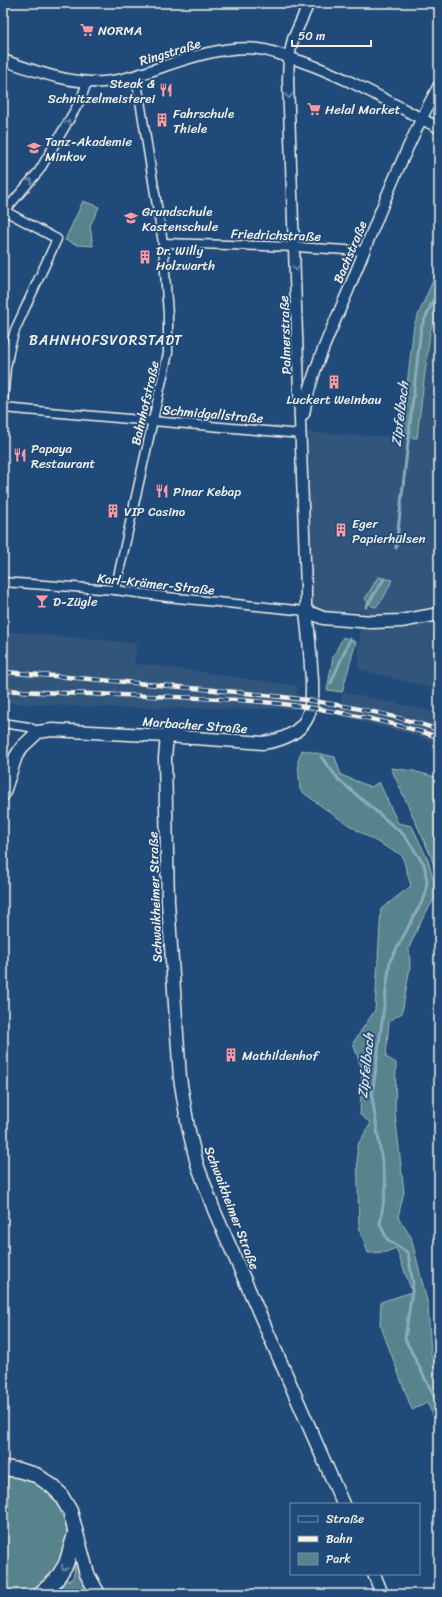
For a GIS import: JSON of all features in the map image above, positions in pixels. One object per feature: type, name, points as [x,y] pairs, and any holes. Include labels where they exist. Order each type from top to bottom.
[{"type":"highway","points":[[3,1468],[36,1475],[52,1486],[60,1494],[70,1511],[87,1574],[98,1594]]},
{"type":"highway","points":[[40,1594],[56,1580],[66,1564],[75,1534]]},
{"type":"main road","points":[[306,611],[322,618],[372,622],[401,621],[439,614]]},
{"type":"main road","name":"Marbacher Straße","points":[[38,732],[52,730],[263,743],[278,741],[296,731],[303,725],[308,716],[312,697],[312,668],[306,611]]},
{"type":"main road","points":[[3,794],[16,756],[22,747],[38,732]]},
{"type":"main road","name":"Schwaikheimer Straße","points":[[167,736],[165,758],[168,902],[180,1078],[188,1127],[197,1164],[214,1210],[343,1503]]},
{"type":"main road","points":[[374,1575],[382,1594]]},
{"type":"street","points":[[289,57],[293,38],[309,3]]},
{"type":"street","name":"Ringstraße","points":[[3,60],[51,75],[87,82],[104,82],[136,76],[201,54],[258,49],[289,57],[319,68],[366,89],[439,128]]},
{"type":"street","name":"Palmerstraße","points":[[289,57],[288,80],[295,247],[306,611]]},
{"type":"street","name":"Bahnhofstraße","points":[[116,590],[168,353],[168,315],[163,243],[136,76]]},
{"type":"street","points":[[3,401],[6,368],[15,330],[57,239],[4,212],[39,171],[81,99],[87,82]]},
{"type":"street","name":"Bachstraße","points":[[301,434],[305,406],[311,384],[364,251],[421,119],[439,85]]},
{"type":"street","name":"Friedrichstraße","points":[[163,243],[295,247],[364,251]]},
{"type":"street","name":"Schmidgallstraße","points":[[3,408],[301,434]]},
{"type":"street","name":"Karl-Krämer-Straße","points":[[3,582],[116,590],[167,597],[306,611]]},
{"type":"street","points":[[3,723],[29,727],[38,732]]},
{"type":"shaded area","points":[[439,310],[439,690],[358,669],[361,611],[309,611],[303,432],[417,438],[430,331]]},
{"type":"shaded area","points":[[3,631],[136,643],[135,664],[160,666],[298,686],[295,709],[120,708],[3,703]]},
{"type":"shaded area","points":[[342,692],[428,710],[439,715],[439,744],[417,736],[339,716]]},
{"type":"shaded area","points":[[3,728],[8,740],[3,756]]},
{"type":"green space","points":[[83,201],[99,207],[90,226],[93,246],[78,245],[65,240]]},
{"type":"green space","points":[[439,266],[439,310],[430,331],[417,438],[401,437],[414,325]]},
{"type":"green space","points":[[378,577],[392,580],[384,597],[376,607],[372,606],[365,599]]},
{"type":"green space","points":[[343,637],[356,642],[342,692],[327,690],[333,657]]},
{"type":"green space","points":[[302,750],[335,757],[341,775],[371,787],[379,782],[398,823],[412,826],[428,860],[437,894],[420,923],[409,948],[410,967],[402,1013],[389,1021],[386,1057],[396,1063],[395,1113],[404,1192],[398,1217],[411,1237],[428,1305],[431,1355],[439,1367],[439,1427],[427,1403],[412,1410],[380,1324],[381,1302],[412,1292],[396,1248],[386,1252],[368,1253],[359,1227],[357,1146],[371,1123],[360,1115],[362,1069],[353,1043],[375,1010],[381,909],[411,886],[402,855],[349,825],[300,790],[298,761]]},
{"type":"green space","points":[[391,768],[413,771],[439,778],[439,882],[430,854]]},
{"type":"green space","points":[[3,1473],[30,1481],[42,1488],[52,1496],[60,1506],[65,1518],[67,1532],[65,1547],[60,1564],[36,1592],[30,1594],[3,1594]]},
{"type":"green space","points":[[75,1554],[91,1594],[49,1594],[63,1580],[71,1580],[75,1570]]},
{"type":"waterway","name":"Zipfelbach","points":[[396,548],[421,328],[439,287]]},
{"type":"waterway","name":"Zipfelbach","points":[[366,607],[384,579]]},
{"type":"waterway","name":"Zipfelbach","points":[[331,683],[350,639]]},
{"type":"waterway","name":"Zipfelbach","points":[[321,757],[339,780],[404,835],[424,864],[427,881],[425,896],[390,961],[372,1097],[386,1187],[380,1224],[387,1239],[408,1253],[413,1284],[405,1339],[439,1406]]},
{"type":"railway","points":[[3,672],[292,698],[352,707],[410,721],[439,730]]},
{"type":"railway","points":[[3,690],[208,698],[263,702],[339,712],[390,723],[439,737]]},
{"type":"place","name":"NORMA","points":[[87,30]]},
{"type":"place","name":"Steak & Schnitzelmeisterei","points":[[166,90]]},
{"type":"place","name":"Helal Market","points":[[314,109]]},
{"type":"place","name":"Fahrschule Thiele","points":[[162,120]]},
{"type":"place","name":"Tanz-Akademie Minkov","points":[[34,148]]},
{"type":"place","name":"Grundschule Kastenschule","points":[[131,218]]},
{"type":"place","name":"Dr. Willy Holzwarth","points":[[145,257]]},
{"type":"place","name":"Luckert Weinbau","points":[[334,382]]},
{"type":"place","name":"Papaya Restaurant","points":[[20,455]]},
{"type":"place","name":"Pinar Kebap","points":[[162,491]]},
{"type":"place","name":"VIP Casino","points":[[113,511]]},
{"type":"place","name":"Eger Papierhülsen","points":[[341,530]]},
{"type":"place","name":"D-Zügle","points":[[42,601]]},
{"type":"place","name":"Mathildenhof","points":[[231,1055]]},
{"type":"district","name":"BAHNHOFSVORSTADT","points":[[106,340]]}]
